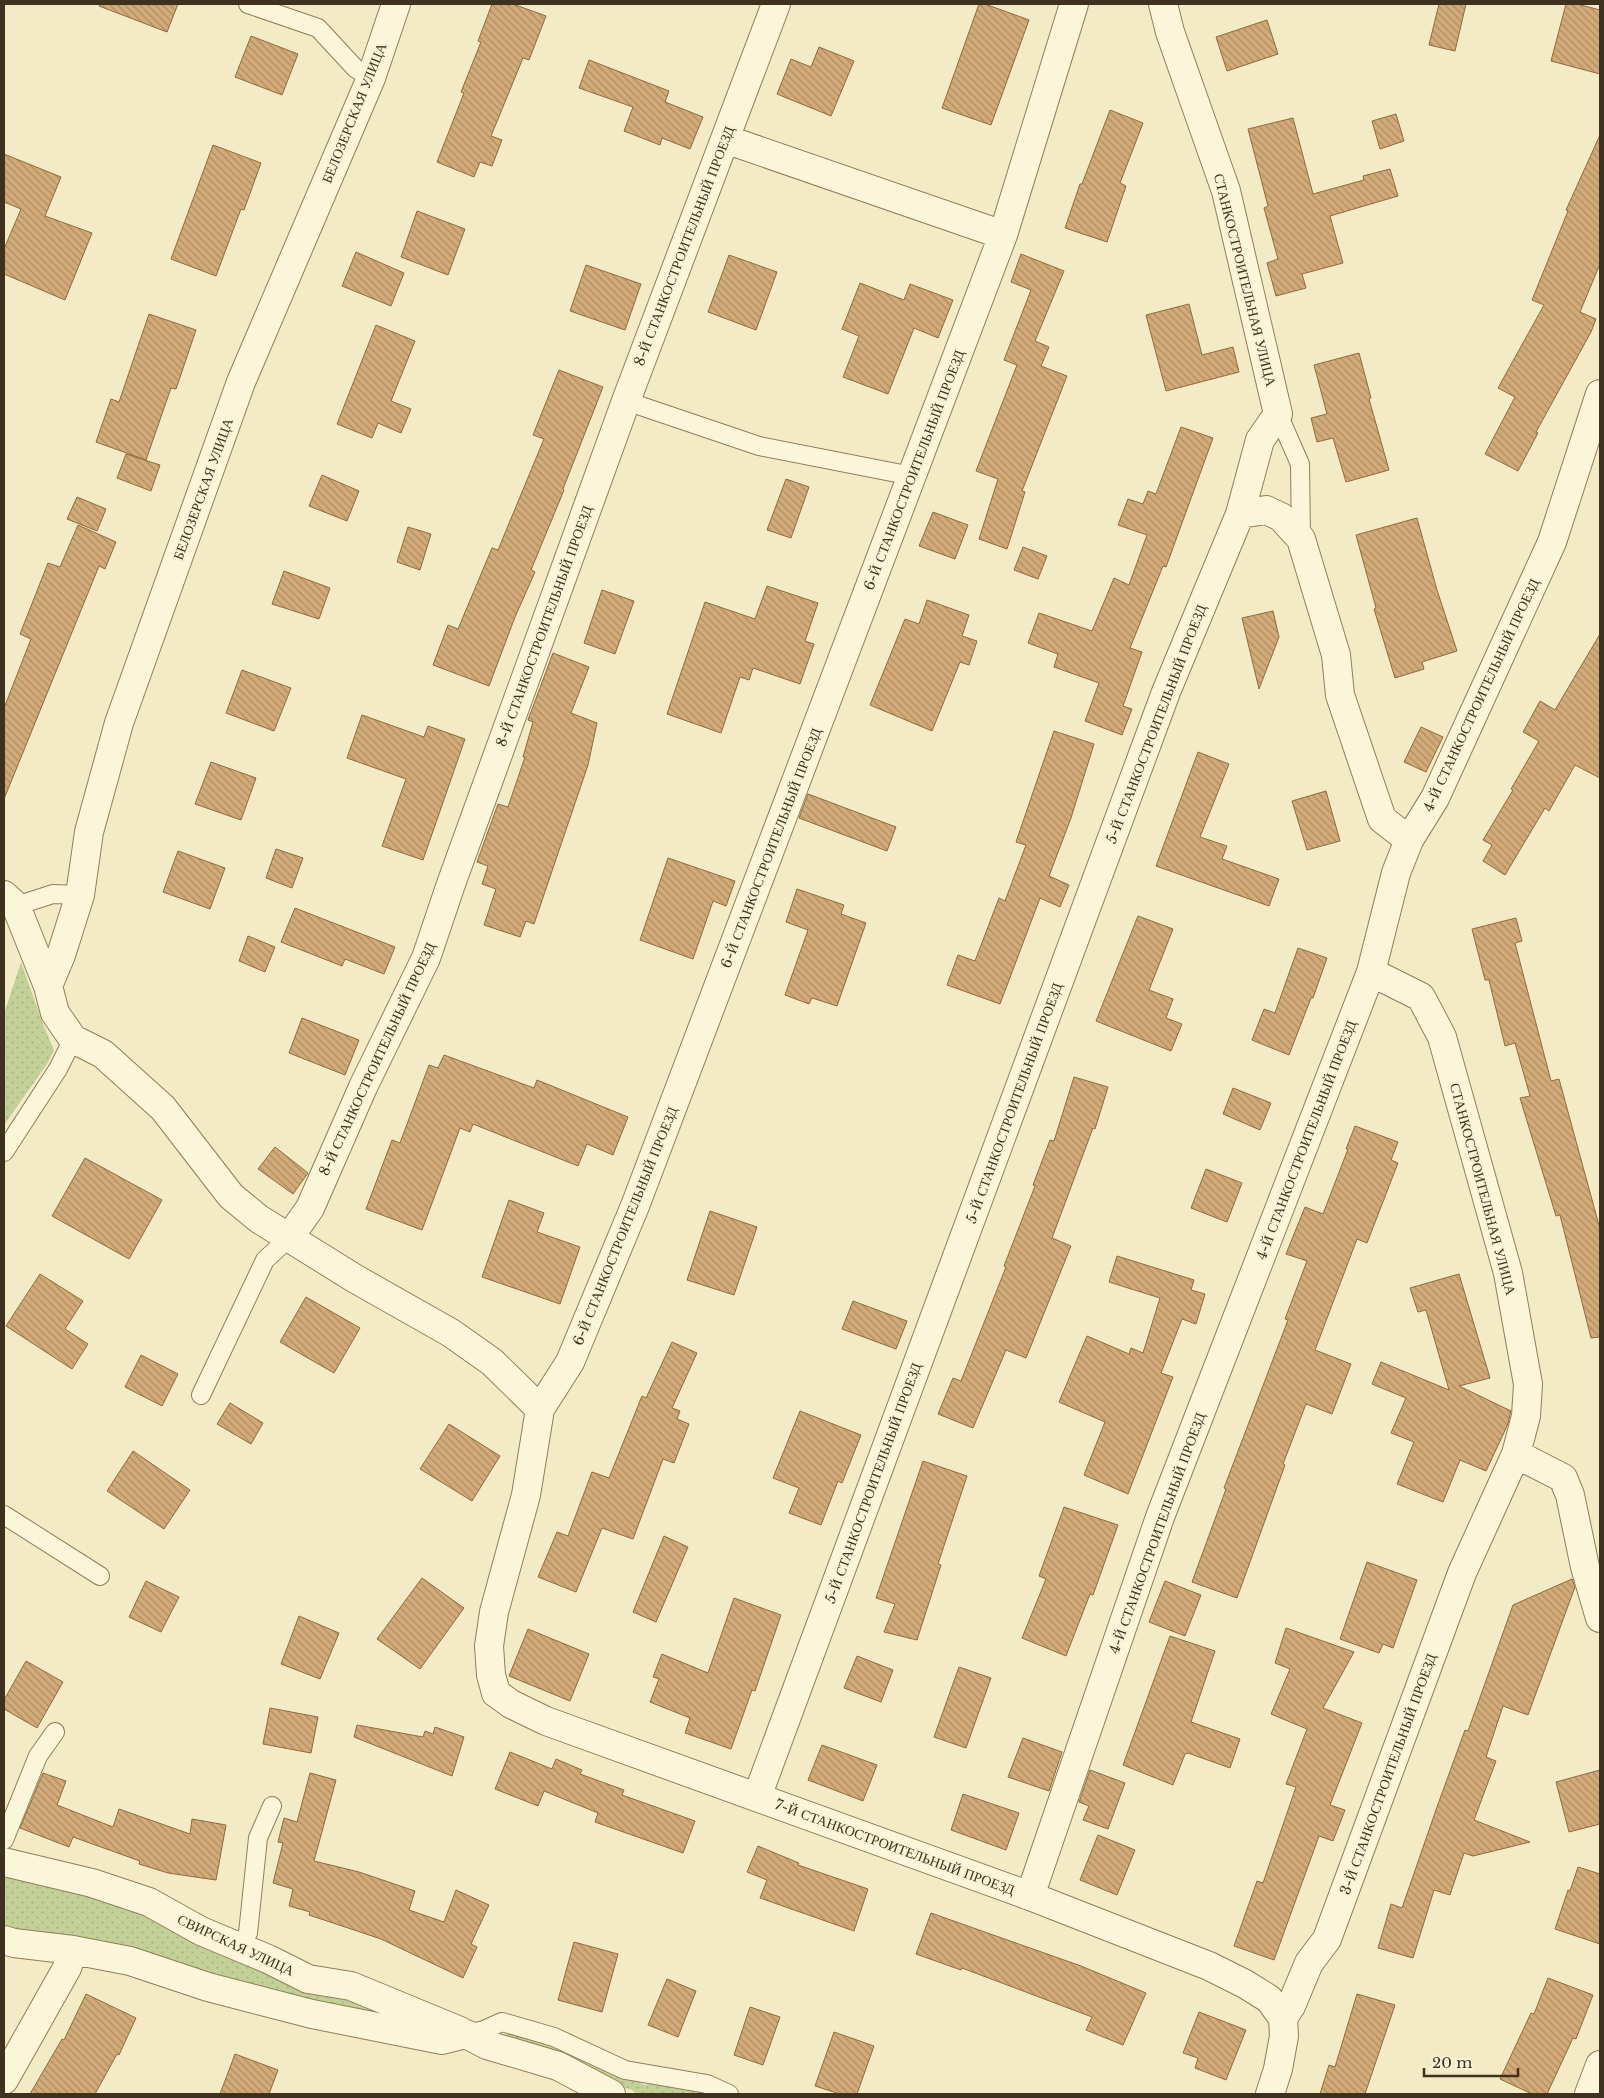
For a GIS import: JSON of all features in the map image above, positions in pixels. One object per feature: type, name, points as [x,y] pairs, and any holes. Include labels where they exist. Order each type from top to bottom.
[{"type":"street","name":"БЕЛОЗЕРСКАЯ УЛИЦА","points":[[48,986],[61,955],[80,895],[88,832],[119,723],[241,382],[371,78],[396,4]]},
{"type":"street","name":"8-Й СТАНКОСТРОИТЕЛЬНЫЙ ПРОЕЗД","points":[[289,1238],[310,1208],[363,1087],[426,958],[626,402],[776,4]]},
{"type":"street","name":"6-Й СТАНКОСТРОИТЕЛЬНЫЙ ПРОЕЗД","points":[[496,1693],[490,1675],[489,1646],[494,1612],[526,1495],[540,1409],[570,1362],[635,1206],[1003,235],[1074,4]]},
{"type":"street","name":"СТАНКОСТРОИТЕЛЬНАЯ УЛИЦА","points":[[1163,4],[1170,32],[1226,192],[1278,414]]},
{"type":"street","points":[[725,139],[1003,235]]},
{"type":"street","name":"4-Й СТАНКОСТРОИТЕЛЬНЫЙ ПРОЕЗД","points":[[1030,1896],[1160,1517],[1371,972],[1396,873],[1409,840],[1435,798],[1552,542],[1600,394]]},
{"type":"street","name":"5-Й СТАНКОСТРОИТЕЛЬНЫЙ ПРОЕЗД","points":[[757,1797],[1166,692],[1240,514],[1260,440],[1278,414]]},
{"type":"street","points":[[1240,514],[1266,510],[1280,517],[1301,539],[1336,656],[1340,695],[1382,819],[1409,840]]},
{"type":"street","points":[[10,901],[48,986],[55,1013],[73,1039],[103,1054],[163,1108],[231,1196],[259,1219],[289,1238],[451,1333],[492,1362],[540,1409]]},
{"type":"street","name":"СТАНКОСТРОИТЕЛЬНАЯ УЛИЦА","points":[[1371,972],[1421,997],[1442,1037],[1508,1273],[1528,1384],[1526,1416],[1516,1454]]},
{"type":"street","points":[[1516,1454],[1563,1478],[1570,1495],[1585,1567],[1600,1618]]},
{"type":"street","name":"3-Й СТАНКОСТРОИТЕЛЬНЫЙ ПРОЕЗД","points":[[1283,2018],[1292,2006],[1309,1963],[1327,1939],[1462,1573],[1516,1454]]},
{"type":"street","name":"7-Й СТАНКОСТРОИТЕЛЬНЫЙ ПРОЕЗД","points":[[496,1693],[511,1704],[546,1721],[1030,1896],[1209,1966],[1269,1999],[1283,2018]]},
{"type":"street","name":"СВИРСКАЯ УЛИЦА","points":[[4,1862],[92,1883],[149,1902],[201,1931],[308,1979],[351,1986],[466,2034],[487,2045],[558,2066],[613,2094]]},
{"type":"street","points":[[4,1940],[130,1961],[208,1987],[312,2014],[442,2040],[466,2034]]},
{"type":"street","points":[[4,2080],[68,1968],[73,1950]]},
{"type":"street","points":[[1270,2094],[1278,2069],[1284,2036],[1283,2018]]},
{"type":"street","points":[[1590,2094],[1600,2065]]},
{"type":"lane","points":[[248,4],[318,28],[355,68],[371,78]]},
{"type":"lane","points":[[626,402],[759,446],[912,476]]},
{"type":"lane","points":[[1278,414],[1300,464],[1301,539]]},
{"type":"lane","points":[[10,901],[53,894],[80,895]]},
{"type":"lane","points":[[4,1152],[58,1069],[73,1039]]},
{"type":"lane","points":[[201,1395],[265,1260],[289,1238]]},
{"type":"lane","points":[[4,1515],[100,1576]]},
{"type":"lane","points":[[4,1840],[38,1756],[56,1732]]},
{"type":"lane","points":[[239,1947],[248,1932],[258,1838],[272,1806]]},
{"type":"lane","points":[[466,2034],[484,2030],[502,2022],[554,2037],[625,2070],[707,2084],[729,2094]]},
{"type":"lane","points":[[613,2094],[625,2070]]},
{"type":"green space","points":[[21,962],[54,1050],[47,1064],[4,1125],[4,1014]]},
{"type":"green space","points":[[4,1877],[58,1885],[135,1910],[293,1976],[433,2031],[4,1929]]},
{"type":"green space","points":[[520,2031],[645,2085],[660,2081],[714,2094],[636,2094],[632,2090],[599,2079],[494,2036]]},
{"type":"building","points":[[100,4],[178,4],[167,32],[99,6]]},
{"type":"building","points":[[492,4],[513,4],[546,16],[529,60],[523,58],[491,136],[502,140],[492,166],[480,162],[474,177],[437,162],[464,93],[461,92],[481,42],[478,41]]},
{"type":"building","points":[[979,4],[985,4],[1029,20],[991,125],[942,108]]},
{"type":"building","points":[[1439,4],[1466,4],[1455,51],[1429,45]]},
{"type":"building","points":[[1566,4],[1577,4],[1600,10],[1600,74],[1551,61]]},
{"type":"building","points":[[1267,20],[1278,54],[1227,71],[1216,37]]},
{"type":"building","points":[[251,36],[298,54],[282,95],[235,77]]},
{"type":"building","points":[[819,47],[854,61],[831,116],[777,94],[791,59],[811,67]]},
{"type":"building","points":[[589,60],[669,91],[665,102],[703,117],[690,149],[662,138],[660,145],[624,131],[633,107],[579,88]]},
{"type":"building","points":[[1110,110],[1143,123],[1120,183],[1126,186],[1107,242],[1065,228],[1080,184],[1082,184]]},
{"type":"building","points":[[1396,114],[1404,141],[1380,149],[1372,121]]},
{"type":"building","points":[[1293,118],[1313,194],[1364,180],[1363,176],[1390,169],[1398,196],[1330,216],[1343,263],[1302,274],[1306,288],[1276,296],[1267,263],[1278,259],[1264,208],[1268,206],[1248,129]]},
{"type":"building","points":[[1600,135],[1600,264],[1580,312],[1596,319],[1591,332],[1536,432],[1538,433],[1518,471],[1485,454],[1515,397],[1498,388],[1544,305],[1532,300],[1568,211],[1566,210]]},
{"type":"building","points":[[213,145],[261,163],[244,210],[241,209],[216,276],[171,259]]},
{"type":"building","points":[[4,154],[61,177],[45,216],[92,233],[65,300],[4,274],[4,249],[21,209],[4,202]]},
{"type":"building","points":[[417,211],[465,229],[448,275],[401,257]]},
{"type":"building","points":[[356,252],[404,273],[391,306],[342,286]]},
{"type":"building","points":[[1021,254],[1064,271],[1035,341],[1049,347],[1041,366],[1067,376],[1022,491],[1025,492],[1007,549],[979,539],[998,479],[976,471],[1017,365],[1004,360],[1031,290],[1011,282]]},
{"type":"building","points":[[729,255],[777,272],[756,330],[708,312]]},
{"type":"building","points":[[586,265],[641,284],[625,330],[570,311]]},
{"type":"building","points":[[860,283],[904,300],[910,284],[953,300],[938,338],[914,328],[888,394],[843,377],[859,336],[842,329]]},
{"type":"building","points":[[1189,304],[1202,355],[1233,347],[1239,372],[1166,391],[1146,315]]},
{"type":"building","points":[[149,314],[196,330],[176,389],[171,388],[146,460],[96,442],[111,399],[119,402]]},
{"type":"building","points":[[376,325],[415,341],[391,401],[411,409],[401,433],[378,423],[372,438],[337,424]]},
{"type":"building","points":[[1359,353],[1371,398],[1369,399],[1389,470],[1346,482],[1333,438],[1317,442],[1311,418],[1327,414],[1314,365]]},
{"type":"building","points":[[559,370],[603,387],[531,570],[535,572],[515,617],[489,686],[433,665],[448,625],[458,629],[492,548],[498,550],[544,439],[533,435]]},
{"type":"building","points":[[1181,427],[1213,438],[1166,567],[1163,566],[1130,648],[1142,652],[1123,706],[1132,709],[1122,735],[1085,721],[1099,683],[1054,667],[1058,654],[1028,643],[1039,613],[1092,631],[1114,578],[1129,585],[1147,535],[1118,525],[1128,499],[1143,504],[1148,491],[1156,494]]},
{"type":"building","points":[[126,454],[160,465],[151,491],[117,478]]},
{"type":"building","points":[[322,475],[359,491],[347,521],[309,506]]},
{"type":"building","points":[[786,479],[809,487],[791,538],[767,530]]},
{"type":"building","points":[[77,497],[106,509],[97,531],[67,519]]},
{"type":"building","points":[[933,512],[968,525],[955,559],[919,546]]},
{"type":"building","points":[[1417,518],[1437,590],[1457,651],[1422,662],[1424,669],[1395,678],[1374,609],[1376,608],[1356,535]]},
{"type":"building","points":[[78,525],[116,542],[105,569],[99,566],[4,799],[4,708],[31,639],[20,634],[48,563],[60,567]]},
{"type":"building","points":[[408,527],[431,534],[420,570],[397,562]]},
{"type":"building","points":[[1023,547],[1047,556],[1038,579],[1014,570]]},
{"type":"building","points":[[284,571],[330,588],[319,619],[272,604]]},
{"type":"building","points":[[767,586],[818,603],[805,641],[814,644],[800,684],[753,668],[749,680],[740,677],[721,733],[667,714],[705,602],[755,619]]},
{"type":"building","points":[[602,590],[634,601],[615,654],[584,643]]},
{"type":"building","points":[[927,600],[969,615],[962,636],[977,641],[969,665],[960,662],[932,731],[870,705],[905,619],[919,624]]},
{"type":"building","points":[[1273,611],[1279,637],[1259,689],[1242,618]]},
{"type":"building","points":[[1600,634],[1600,778],[1575,765],[1549,811],[1545,808],[1505,875],[1483,861],[1492,845],[1483,840],[1539,741],[1523,732],[1540,701],[1555,710]]},
{"type":"building","points":[[553,653],[589,667],[571,713],[597,723],[588,765],[534,924],[526,921],[520,937],[484,925],[496,889],[482,884],[488,866],[477,862],[498,804],[508,807],[525,757],[523,757],[533,722],[528,720]]},
{"type":"building","points":[[242,670],[291,688],[274,731],[226,713]]},
{"type":"building","points":[[362,715],[424,737],[428,726],[465,739],[423,860],[382,846],[406,779],[347,758]]},
{"type":"building","points":[[1421,727],[1443,737],[1426,772],[1404,762]]},
{"type":"building","points":[[1054,731],[1094,744],[1071,818],[1049,876],[1069,885],[1060,907],[1040,898],[1000,1004],[947,985],[958,955],[975,961],[999,898],[1005,901],[1026,845],[1016,842]]},
{"type":"building","points":[[1198,752],[1229,764],[1200,837],[1227,846],[1222,859],[1279,879],[1269,906],[1156,866]]},
{"type":"building","points":[[211,762],[256,778],[241,820],[195,804]]},
{"type":"building","points":[[1326,791],[1340,841],[1307,850],[1292,801]]},
{"type":"building","points":[[808,794],[896,827],[887,851],[799,818]]},
{"type":"building","points":[[276,849],[303,858],[292,888],[266,878]]},
{"type":"building","points":[[178,851],[225,868],[210,909],[163,892]]},
{"type":"building","points":[[668,858],[735,881],[726,906],[713,901],[693,959],[640,940]]},
{"type":"building","points":[[797,889],[844,905],[841,914],[866,923],[837,1006],[812,998],[809,1004],[785,995],[808,930],[786,922]]},
{"type":"building","points":[[295,908],[395,947],[384,974],[345,959],[342,966],[281,942]]},
{"type":"building","points":[[1138,916],[1173,929],[1149,990],[1173,999],[1166,1018],[1182,1024],[1171,1051],[1096,1021]]},
{"type":"building","points":[[1516,918],[1522,941],[1515,943],[1551,1081],[1559,1079],[1600,1229],[1600,1337],[1591,1338],[1560,1215],[1556,1216],[1520,1098],[1530,1096],[1515,1043],[1505,1046],[1489,980],[1485,980],[1472,929]]},
{"type":"building","points":[[248,936],[275,947],[265,972],[239,961]]},
{"type":"building","points":[[1298,948],[1327,958],[1313,998],[1311,998],[1289,1055],[1252,1040],[1264,1009],[1275,1013]]},
{"type":"building","points":[[302,1018],[359,1040],[345,1075],[289,1053]]},
{"type":"building","points":[[444,1055],[534,1088],[537,1080],[628,1117],[613,1155],[587,1144],[578,1166],[473,1124],[470,1132],[460,1128],[422,1230],[366,1209],[392,1140],[400,1143],[429,1065],[438,1068]]},
{"type":"building","points":[[1074,1077],[1108,1087],[1095,1129],[1093,1128],[1052,1238],[1071,1246],[1026,1358],[1006,1350],[973,1428],[938,1414],[953,1378],[961,1381],[1006,1267],[1004,1266],[1035,1186],[1033,1185],[1050,1140],[1054,1141]]},
{"type":"building","points":[[1233,1088],[1271,1103],[1260,1130],[1223,1114]]},
{"type":"building","points":[[1355,1126],[1398,1142],[1391,1160],[1398,1163],[1367,1243],[1357,1239],[1315,1350],[1351,1364],[1332,1414],[1306,1404],[1283,1464],[1285,1465],[1237,1598],[1192,1582],[1226,1489],[1224,1488],[1288,1320],[1285,1319],[1307,1261],[1286,1254],[1305,1207],[1323,1214]]},
{"type":"building","points":[[275,1147],[308,1173],[293,1194],[258,1169]]},
{"type":"building","points":[[85,1158],[162,1200],[129,1259],[52,1216]]},
{"type":"building","points":[[1206,1169],[1242,1183],[1227,1222],[1191,1208]]},
{"type":"building","points":[[509,1200],[544,1213],[537,1232],[580,1247],[560,1304],[482,1277]]},
{"type":"building","points":[[710,1211],[757,1227],[734,1295],[687,1280]]},
{"type":"building","points":[[1117,1256],[1194,1280],[1191,1290],[1205,1294],[1196,1324],[1182,1319],[1161,1373],[1173,1377],[1128,1494],[1084,1475],[1105,1422],[1059,1402],[1087,1336],[1129,1354],[1131,1348],[1143,1353],[1160,1298],[1109,1282]]},
{"type":"building","points":[[40,1274],[83,1301],[65,1329],[88,1344],[72,1369],[6,1326]]},
{"type":"building","points":[[1459,1274],[1490,1378],[1459,1386],[1511,1411],[1508,1424],[1486,1471],[1460,1460],[1443,1502],[1397,1484],[1414,1442],[1391,1433],[1406,1398],[1372,1384],[1381,1362],[1449,1390],[1426,1310],[1418,1312],[1410,1288]]},
{"type":"building","points":[[306,1297],[360,1328],[334,1373],[280,1342]]},
{"type":"building","points":[[853,1301],[907,1321],[896,1349],[842,1329]]},
{"type":"building","points":[[672,1342],[697,1353],[672,1408],[680,1411],[677,1419],[689,1424],[674,1463],[663,1459],[633,1539],[602,1528],[576,1592],[538,1577],[557,1532],[568,1536],[592,1472],[609,1478],[642,1396],[646,1398]]},
{"type":"building","points":[[141,1355],[178,1374],[162,1406],[125,1387]]},
{"type":"building","points":[[230,1403],[263,1423],[251,1444],[217,1424]]},
{"type":"building","points":[[800,1411],[861,1435],[842,1483],[838,1481],[821,1525],[789,1513],[799,1488],[773,1478]]},
{"type":"building","points":[[449,1424],[500,1456],[472,1501],[420,1469]]},
{"type":"building","points":[[133,1451],[190,1490],[164,1529],[107,1491]]},
{"type":"building","points":[[923,1461],[967,1476],[938,1564],[941,1565],[917,1640],[884,1632],[895,1604],[876,1598]]},
{"type":"building","points":[[1064,1507],[1118,1525],[1093,1595],[1090,1594],[1066,1656],[1022,1638],[1046,1579],[1039,1576]]},
{"type":"building","points":[[664,1536],[688,1547],[656,1622],[633,1612]]},
{"type":"building","points":[[1367,1562],[1417,1580],[1393,1648],[1383,1644],[1379,1653],[1340,1639]]},
{"type":"building","points":[[422,1578],[464,1608],[420,1669],[377,1639]]},
{"type":"building","points":[[1572,1579],[1575,1587],[1528,1715],[1503,1706],[1486,1757],[1496,1761],[1474,1820],[1530,1842],[1473,1856],[1464,1853],[1450,1895],[1434,1890],[1413,1958],[1378,1948],[1391,1904],[1402,1908],[1465,1730],[1468,1731],[1513,1605]]},
{"type":"building","points":[[146,1581],[179,1597],[161,1632],[129,1617]]},
{"type":"building","points":[[1165,1581],[1201,1595],[1185,1636],[1149,1622]]},
{"type":"building","points":[[734,1598],[781,1615],[755,1691],[752,1690],[731,1749],[685,1733],[690,1718],[650,1702],[659,1679],[653,1677],[662,1654],[708,1673]]},
{"type":"building","points":[[299,1616],[339,1633],[320,1679],[281,1664]]},
{"type":"building","points":[[1286,1628],[1354,1652],[1323,1708],[1362,1723],[1330,1805],[1345,1810],[1333,1841],[1319,1836],[1274,1960],[1234,1946],[1257,1881],[1263,1883],[1296,1787],[1286,1784],[1307,1729],[1271,1714],[1290,1669],[1275,1663]]},
{"type":"building","points":[[528,1629],[589,1654],[570,1701],[509,1676]]},
{"type":"building","points":[[1170,1636],[1215,1651],[1191,1722],[1240,1739],[1230,1768],[1188,1753],[1185,1754],[1173,1785],[1123,1765]]},
{"type":"building","points":[[857,1656],[893,1670],[881,1702],[844,1688]]},
{"type":"building","points":[[26,1661],[63,1682],[37,1728],[4,1709],[4,1700]]},
{"type":"building","points":[[959,1667],[991,1678],[966,1748],[934,1737]]},
{"type":"building","points":[[270,1708],[318,1717],[311,1753],[263,1744]]},
{"type":"building","points":[[357,1725],[423,1737],[425,1731],[433,1734],[435,1727],[464,1737],[452,1776],[354,1737]]},
{"type":"building","points":[[1023,1738],[1062,1752],[1049,1791],[1008,1777]]},
{"type":"building","points":[[822,1745],[877,1765],[863,1801],[808,1780]]},
{"type":"building","points":[[510,1752],[552,1769],[556,1759],[582,1770],[580,1774],[624,1790],[622,1795],[695,1821],[683,1853],[595,1822],[598,1813],[544,1791],[538,1806],[495,1789]]},
{"type":"building","points":[[1090,1770],[1125,1783],[1108,1829],[1083,1820],[1089,1806],[1079,1802]]},
{"type":"building","points":[[1600,1770],[1600,1824],[1569,1832],[1556,1782]]},
{"type":"building","points":[[43,1773],[66,1781],[57,1805],[113,1827],[119,1809],[190,1834],[192,1819],[226,1825],[216,1880],[168,1873],[139,1864],[140,1861],[73,1837],[69,1847],[20,1828]]},
{"type":"building","points":[[310,1773],[336,1780],[314,1861],[359,1872],[415,1891],[409,1910],[444,1922],[456,1890],[489,1905],[471,1944],[477,1947],[463,1978],[381,1939],[309,1915],[310,1912],[289,1906],[293,1889],[273,1883],[283,1843],[278,1842],[284,1818],[297,1822]]},
{"type":"building","points":[[963,1794],[1019,1813],[1006,1850],[951,1830]]},
{"type":"building","points":[[1098,1835],[1135,1850],[1117,1895],[1080,1880]]},
{"type":"building","points":[[758,1846],[799,1863],[798,1865],[868,1889],[854,1931],[760,1898],[767,1880],[747,1872]]},
{"type":"building","points":[[1578,1867],[1600,1874],[1600,1944],[1555,1929]]},
{"type":"building","points":[[931,1913],[1081,1966],[1146,1993],[1123,2045],[1086,2030],[1092,2017],[962,1968],[961,1970],[916,1954]]},
{"type":"building","points":[[574,1942],[618,1954],[602,2012],[558,2000]]},
{"type":"building","points":[[1548,1978],[1593,1995],[1576,2039],[1573,2038],[1547,2094],[1532,2094],[1500,2079],[1531,2013],[1534,2014]]},
{"type":"building","points":[[667,1979],[696,1991],[678,2037],[648,2025]]},
{"type":"building","points":[[86,1994],[136,2018],[119,2055],[117,2054],[95,2094],[30,2094],[62,2039],[64,2040]]},
{"type":"building","points":[[1357,1994],[1395,2005],[1365,2094],[1320,2094],[1329,2065],[1335,2067]]},
{"type":"building","points":[[750,2007],[780,2017],[763,2065],[734,2055]]},
{"type":"building","points":[[1199,2012],[1246,2030],[1226,2080],[1195,2068],[1198,2058],[1183,2053]]},
{"type":"building","points":[[834,2032],[874,2046],[857,2094],[840,2094],[815,2086]]},
{"type":"building","points":[[235,2054],[278,2070],[269,2094],[220,2094]]}]
